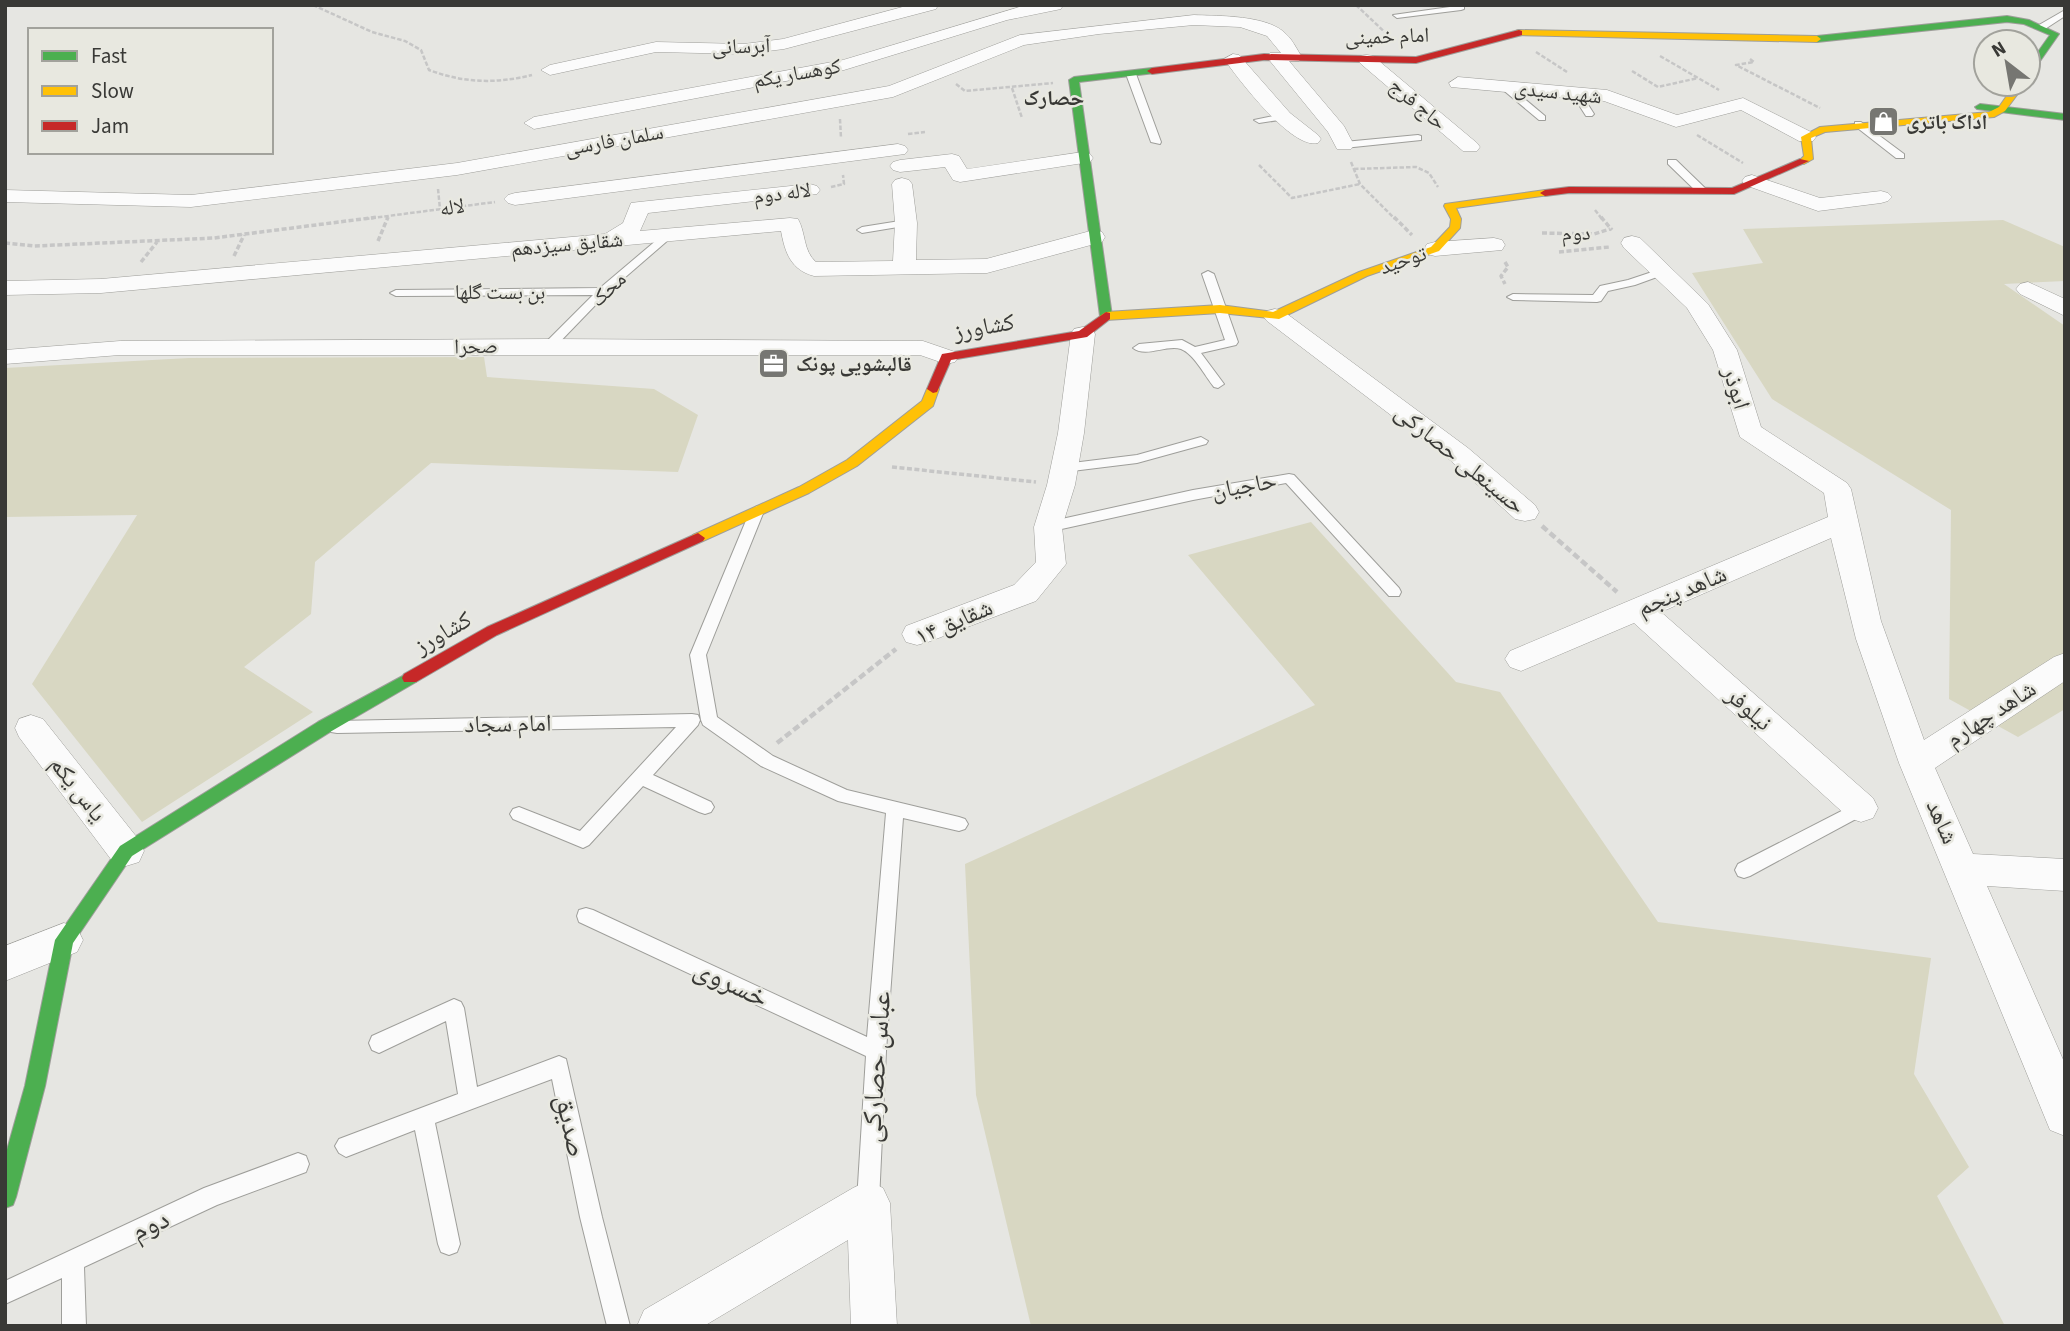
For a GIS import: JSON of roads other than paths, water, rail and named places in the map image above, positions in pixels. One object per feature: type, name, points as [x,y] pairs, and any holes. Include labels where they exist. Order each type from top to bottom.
[{"type":"street","name":"آبرسانی","points":[[550,70],[656,47],[744,50],[784,44],[930,5]]},
{"type":"street","name":"کوهسار یکم","points":[[534,123],[875,58],[999,16],[1055,5]]},
{"type":"street","points":[[1212,19],[1241,5]]},
{"type":"street","points":[[1212,19],[1242,22],[1280,37],[1284,57],[1322,105],[1344,145]]},
{"type":"street","name":"سلمان فارسی","points":[[5,196],[191,201],[457,169],[894,90],[1020,40],[1111,27],[1212,19]]},
{"type":"street","name":"امام خمینی","points":[[1083,158],[1074,80],[1233,59],[1284,57],[1416,60],[1508,35],[1545,31],[1823,40],[2007,19],[2042,27]]},
{"type":"street","points":[[2042,27],[2055,34],[2042,52]]},
{"type":"street","points":[[1233,59],[1283,117],[1311,139]]},
{"type":"street","name":"حاج فرج","points":[[1367,60],[1470,147]]},
{"type":"street","name":"شهید سیدی","points":[[1458,83],[1607,96],[1676,121],[1744,104],[1805,137]]},
{"type":"street","points":[[1702,191],[1734,191],[1758,178],[1806,160],[1809,156],[1805,137],[1811,132],[1855,124],[1882,125],[1991,115],[2003,109],[2010,98]]},
{"type":"street","points":[[2003,109],[2065,117]]},
{"type":"street","points":[[2003,109],[2065,124]]},
{"type":"street","points":[[1288,143],[1311,139],[1344,145]]},
{"type":"street","points":[[515,199],[842,157],[900,167],[952,160],[960,176],[1083,158],[1106,316],[1220,309],[1275,316]]},
{"type":"street","points":[[900,167],[906,223],[904,267]]},
{"type":"street","points":[[1758,178],[1818,205],[1881,197]]},
{"type":"street","name":"لاله دوم","points":[[611,240],[633,226],[639,208],[810,190]]},
{"type":"street","name":"توحید","points":[[1275,316],[1363,274],[1432,251],[1455,228],[1456,219],[1449,206],[1569,190],[1702,191]]},
{"type":"street","name":"شقایق سیزدهم","points":[[5,288],[101,286],[790,224],[801,262],[806,267],[987,266],[1094,237]]},
{"type":"street","name":"ابوذر","points":[[1621,236],[1664,271],[1696,304],[1725,350],[1749,431],[1837,489],[1842,522]]},
{"type":"street","points":[[1432,251],[1494,244]]},
{"type":"street","points":[[2028,289],[2065,309]]},
{"type":"street","name":"کشاورز","points":[[5,1196],[35,1086],[64,940],[126,851],[324,727],[492,631],[804,490],[852,463],[929,403],[946,357],[1083,334],[1106,316]]},
{"type":"street","name":"حسینعلی حصارکی","points":[[1275,316],[1459,454],[1525,512]]},
{"type":"street","name":"شقایق ۱۴","points":[[917,634],[1025,593],[1051,564],[1048,527],[1063,477],[1083,334]]},
{"type":"street","name":"صحرا","points":[[5,357],[120,348],[549,346],[923,348],[946,357]]},
{"type":"street","name":"شاهد پنجم","points":[[1521,659],[1842,522]]},
{"type":"street","name":"شاهد","points":[[1842,522],[1871,637],[1916,763],[1963,869],[2050,1037],[2065,1115]]},
{"type":"street","name":"نیلوفر","points":[[1638,609],[1861,808]]},
{"type":"street","name":"شاهد چهارم","points":[[1916,763],[2065,665]]},
{"type":"street","name":"یاس یکم","points":[[31,728],[126,851]]},
{"type":"street","points":[[1963,869],[2065,875]]},
{"type":"street","points":[[5,964],[64,940]]},
{"type":"street","points":[[660,1326],[867,1203]]},
{"type":"street","name":"عباس حصارکی","points":[[867,1203],[874,1326]]},
{"type":"lane","points":[[1397,15],[1461,7]]},
{"type":"lane","points":[[2042,27],[2065,12]]},
{"type":"lane","points":[[1131,74],[1156,142]]},
{"type":"lane","points":[[1505,87],[1542,118]]},
{"type":"lane","points":[[1577,94],[1589,114]]},
{"type":"lane","points":[[1259,120],[1283,117]]},
{"type":"lane","points":[[1855,124],[1900,156]]},
{"type":"lane","points":[[1344,145],[1418,138]]},
{"type":"lane","points":[[1672,162],[1702,191]]},
{"type":"lane","points":[[862,230],[906,223]]},
{"type":"lane","name":"محک","points":[[549,346],[603,291],[669,235]]},
{"type":"lane","points":[[1513,297],[1597,299],[1604,288],[1631,283],[1664,271]]},
{"type":"lane","points":[[1193,351],[1232,342],[1208,274]]},
{"type":"lane","name":"بن بست گلها","points":[[396,293],[603,291]]},
{"type":"lane","points":[[1139,348],[1182,344],[1193,351],[1218,384]]},
{"type":"lane","points":[[1063,477],[1202,442]]},
{"type":"lane","name":"حاجیان","points":[[1048,527],[1193,495],[1289,478],[1394,592]]},
{"type":"lane","points":[[757,511],[698,655],[709,720],[761,758],[844,796],[959,824]]},
{"type":"lane","name":"امام سجاد","points":[[324,727],[692,720],[641,776]]},
{"type":"lane","points":[[519,814],[583,840],[641,776],[705,807]]},
{"type":"lane","points":[[1744,870],[1861,808]]},
{"type":"lane","name":"عباس حصارکی","points":[[867,1203],[876,1051],[895,828],[894,809]]},
{"type":"lane","name":"خسروی","points":[[586,916],[876,1051]]},
{"type":"lane","points":[[379,1043],[454,1008],[469,1100]]},
{"type":"lane","name":"صدیق","points":[[346,1146],[559,1066],[591,1217],[619,1326]]},
{"type":"lane","points":[[423,1117],[449,1244]]},
{"type":"lane","name":"دوم","points":[[5,1293],[212,1196],[298,1164]]},
{"type":"lane","points":[[73,1261],[74,1326]]},
{"type":"place","name":"اداک باتری","points":[[1883,122]]},
{"type":"place","name":"قالبشویی پونک","points":[[773,364]]},
{"type":"district","name":"حصارک","points":[[1054,98]]}]
